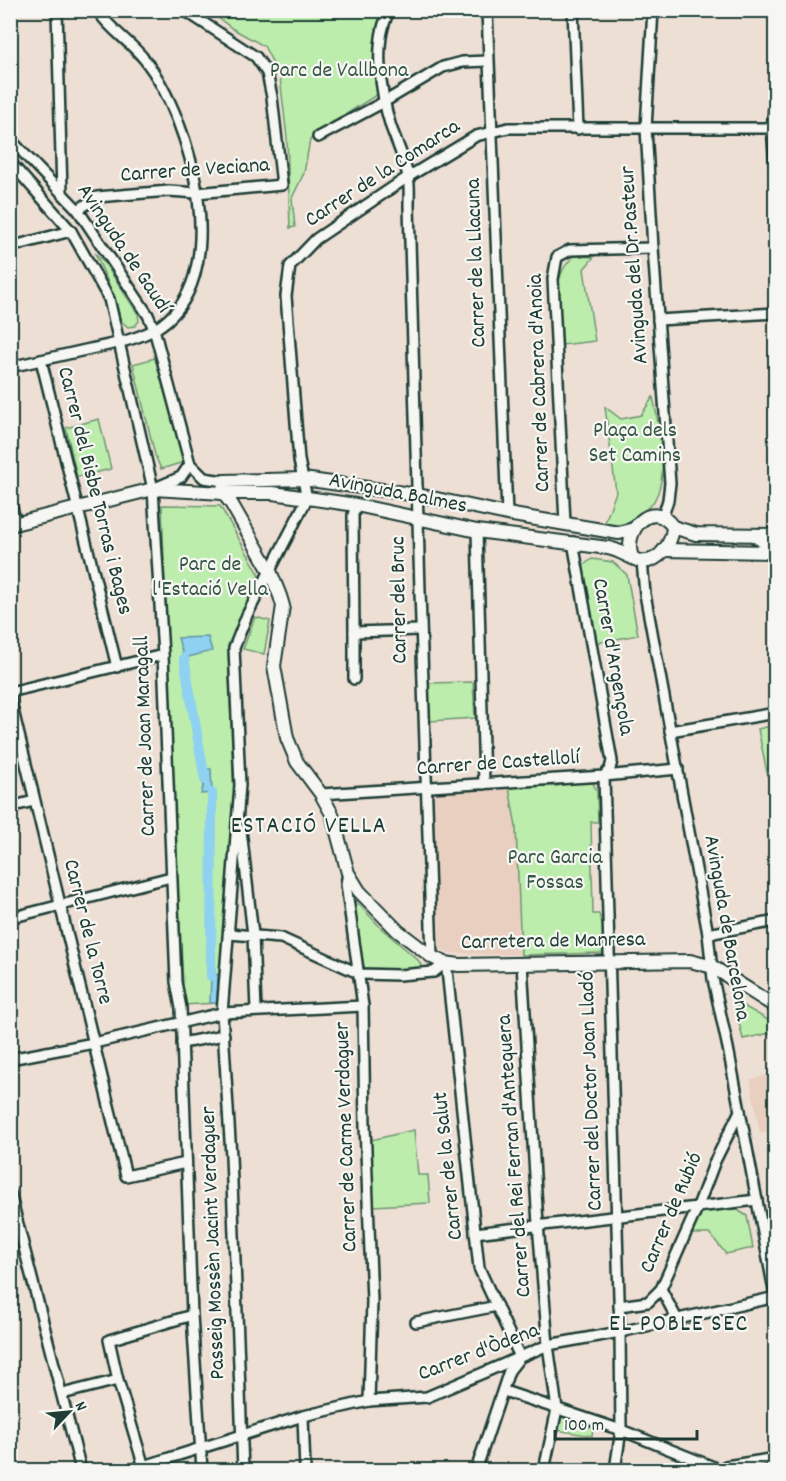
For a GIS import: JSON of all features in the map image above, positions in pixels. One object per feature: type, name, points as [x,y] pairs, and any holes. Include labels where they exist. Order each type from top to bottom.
[{"type":"street","points":[[57,10],[62,193]]},
{"type":"street","points":[[10,368],[120,342],[154,329],[170,318],[185,300],[198,262],[200,228],[197,193],[183,131],[169,100],[144,59],[97,10]]},
{"type":"street","name":"Carrer de Veciana","points":[[78,210],[97,197],[170,190],[197,193],[282,185],[267,73],[256,57],[184,10]]},
{"type":"street","name":"Carrer del Bruc","points":[[390,10],[384,21],[381,35],[381,75],[384,102],[408,177],[420,630],[432,957]]},
{"type":"street","name":"Carrer de la Llacuna","points":[[487,10],[507,514]]},
{"type":"street","points":[[573,10],[578,129]]},
{"type":"street","name":"Avinguda del Dr.Pasteur","points":[[653,10],[646,128],[652,248],[670,483],[663,516]]},
{"type":"street","points":[[318,138],[443,67],[488,61]]},
{"type":"street","points":[[776,89],[774,128],[776,177]]},
{"type":"street","name":"Carrer de la Comarca","points":[[308,499],[299,460],[286,296],[290,266],[316,239],[408,177],[476,136],[491,131],[508,128],[774,128]]},
{"type":"street","name":"Avinguda de Gaudí","points":[[10,139],[78,210],[148,315],[154,329],[190,464]]},
{"type":"street","name":"Avinguda de Gaudí","points":[[10,162],[71,231],[109,299],[153,489]]},
{"type":"street","name":"Avinguda de Gaudí","points":[[10,173],[40,197]]},
{"type":"street","points":[[10,247],[71,231]]},
{"type":"street","name":"Carrer de Cabrera d'Anoia","points":[[564,523],[554,279],[556,257],[570,250],[652,248]]},
{"type":"street","points":[[658,320],[776,313]]},
{"type":"street","name":"Carrer del Bisbe Torras i Bages","points":[[41,360],[117,667]]},
{"type":"street","points":[[190,464],[204,478],[223,487]]},
{"type":"street","name":"Avinguda Balmes","points":[[13,524],[153,489],[181,477],[190,464]]},
{"type":"street","name":"Avinguda Balmes","points":[[153,489],[223,487],[303,479],[418,495],[507,514],[619,533],[634,529]]},
{"type":"street","name":"Avinguda Balmes","points":[[223,487],[356,505],[477,531],[616,549],[637,559]]},
{"type":"street","name":"Carretera de Manresa","points":[[223,487],[270,572],[283,606],[274,666],[287,738],[297,762],[333,814],[348,873],[359,891],[398,931],[432,957],[445,963],[468,965],[690,961],[713,968],[776,1007]]},
{"type":"street","name":"Carrer de Joan Maragall","points":[[153,489],[163,655],[176,982],[182,1022]]},
{"type":"street","points":[[256,1010],[253,935],[243,834],[238,823],[240,785],[234,648],[247,615],[308,499]]},
{"type":"street","points":[[10,500],[13,524]]},
{"type":"street","points":[[354,680],[353,516],[356,505]]},
{"type":"street","points":[[673,527],[672,539],[664,550],[652,560],[637,559],[629,543],[634,529],[646,517],[652,515],[663,516],[673,527],[696,534],[776,535]]},
{"type":"street","points":[[477,531],[484,784]]},
{"type":"street","points":[[751,535],[776,551]]},
{"type":"street","name":"Carrer d'Argençola","points":[[573,542],[612,761],[610,769],[604,776]]},
{"type":"street","points":[[664,550],[776,551]]},
{"type":"street","name":"Avinguda de Barcelona","points":[[637,559],[708,934],[713,979],[775,1298]]},
{"type":"street","points":[[354,632],[420,630]]},
{"type":"street","points":[[10,692],[163,655]]},
{"type":"street","name":"Carrer de la Torre","points":[[10,698],[126,1176],[186,1163]]},
{"type":"street","points":[[670,731],[776,713]]},
{"type":"street","name":"Carrer de Castellolí","points":[[321,794],[604,776],[678,769]]},
{"type":"street","name":"Carrer del Doctor Joan Lladó","points":[[604,776],[620,1332],[621,1430],[615,1470]]},
{"type":"street","points":[[10,807],[34,801]]},
{"type":"street","name":"Passeig Mossèn Jacint Verdaguer","points":[[238,823],[222,1013],[231,1156],[243,1470]]},
{"type":"street","name":"Carrer de Carme Verdaguer","points":[[348,873],[346,884],[363,1005],[366,1169],[372,1300],[369,1401]]},
{"type":"street","points":[[10,918],[171,877]]},
{"type":"street","points":[[708,934],[776,921]]},
{"type":"street","points":[[229,934],[281,938],[360,974],[399,975],[434,972],[445,963]]},
{"type":"street","name":"Carrer de la Salut","points":[[445,963],[449,981],[478,1268],[520,1357]]},
{"type":"street","name":"Carrer del Rei Ferran d'Antequera","points":[[522,964],[538,1224],[548,1345],[557,1409]]},
{"type":"street","points":[[10,1059],[94,1043],[222,1013],[363,1005]]},
{"type":"street","name":"Passeig Mossèn Jacint Verdaguer","points":[[182,1022],[192,1314],[202,1470]]},
{"type":"street","points":[[183,1043],[224,1035]]},
{"type":"street","name":"Carrer de Rubió","points":[[619,1306],[648,1302],[661,1289],[698,1206],[715,1161],[740,1111]]},
{"type":"street","points":[[10,1193],[81,1470]]},
{"type":"street","points":[[476,1233],[757,1200]]},
{"type":"street","points":[[661,1289],[677,1318]]},
{"type":"street","name":"Carrer d'Òdena","points":[[131,1470],[160,1466],[241,1435],[303,1416],[369,1401],[427,1397],[548,1345],[620,1332],[775,1298]]},
{"type":"street","points":[[416,1322],[497,1306]]},
{"type":"street","points":[[144,1467],[118,1380],[110,1341],[192,1314]]},
{"type":"street","points":[[476,1470],[509,1371],[520,1357]]},
{"type":"street","points":[[62,1394],[118,1380]]},
{"type":"street","points":[[504,1391],[621,1430],[721,1470],[726,1466],[776,1458]]},
{"type":"street","points":[[544,1470],[557,1409]]},
{"type":"street","points":[[303,1416],[305,1470]]},
{"type":"shaded area","points":[[509,787],[516,827],[521,955],[447,953],[440,948],[431,793]]},
{"type":"shaded area","points":[[775,1074],[775,1131],[760,1134],[750,1079]]},
{"type":"green space","name":"Parc de Vallbona","points":[[209,11],[387,11],[378,35],[378,94],[316,133],[310,140],[304,173],[292,198],[295,227],[290,228],[287,138],[280,77],[264,46],[233,29]]},
{"type":"green space","points":[[95,253],[104,262],[138,314],[139,321],[135,326],[128,327],[121,321],[114,296]]},
{"type":"green space","points":[[575,256],[594,257],[584,269],[595,341],[562,345],[557,298],[558,285],[561,274]]},
{"type":"green space","points":[[155,358],[184,462],[161,469],[155,455],[133,364]]},
{"type":"green space","name":"Plaça dels Set Camins","points":[[653,397],[663,463],[659,488],[653,503],[633,519],[620,525],[604,525],[616,492],[605,407],[621,419],[641,415]]},
{"type":"green space","points":[[99,419],[111,469],[77,477],[66,428]]},
{"type":"green space","name":"Parc de l'Estació Vella","points":[[162,505],[220,506],[258,572],[259,581],[228,646],[234,798],[217,1003],[184,1005],[171,754]]},
{"type":"green space","points":[[592,559],[613,562],[627,575],[638,635],[596,643],[581,567]]},
{"type":"green space","points":[[255,617],[270,621],[264,654],[243,649]]},
{"type":"green space","points":[[473,682],[475,718],[430,721],[428,683]]},
{"type":"green space","points":[[775,725],[776,801],[773,802],[758,729]]},
{"type":"green space","name":"Parc Garcia Fossas","points":[[593,783],[597,792],[598,822],[591,822],[593,914],[599,914],[605,933],[604,953],[521,955],[516,827],[509,787],[557,786]]},
{"type":"green space","points":[[352,900],[355,900],[421,965],[415,970],[364,968]]},
{"type":"green space","points":[[740,1004],[775,1024],[775,1032],[743,1039],[736,1010]]},
{"type":"green space","points":[[414,1130],[418,1175],[428,1175],[430,1203],[373,1206],[371,1140]]},
{"type":"green space","points":[[736,1209],[747,1216],[753,1248],[726,1254],[710,1234],[692,1234],[701,1212]]},
{"type":"green space","points":[[560,1416],[593,1428],[592,1436],[556,1430]]},
{"type":"water","points":[[208,637],[212,651],[184,658],[178,638]]},
{"type":"water","points":[[203,769],[211,769],[212,793],[201,794],[205,780]]},
{"type":"water","points":[[218,974],[217,1003],[210,1003],[211,976]]},
{"type":"waterway","points":[[184,658],[205,780]]},
{"type":"waterway","points":[[211,976],[212,793]]},
{"type":"district","name":"ESTACIÓ VELLA","points":[[309,827]]},
{"type":"district","name":"EL POBLE SEC","points":[[679,1325]]}]
